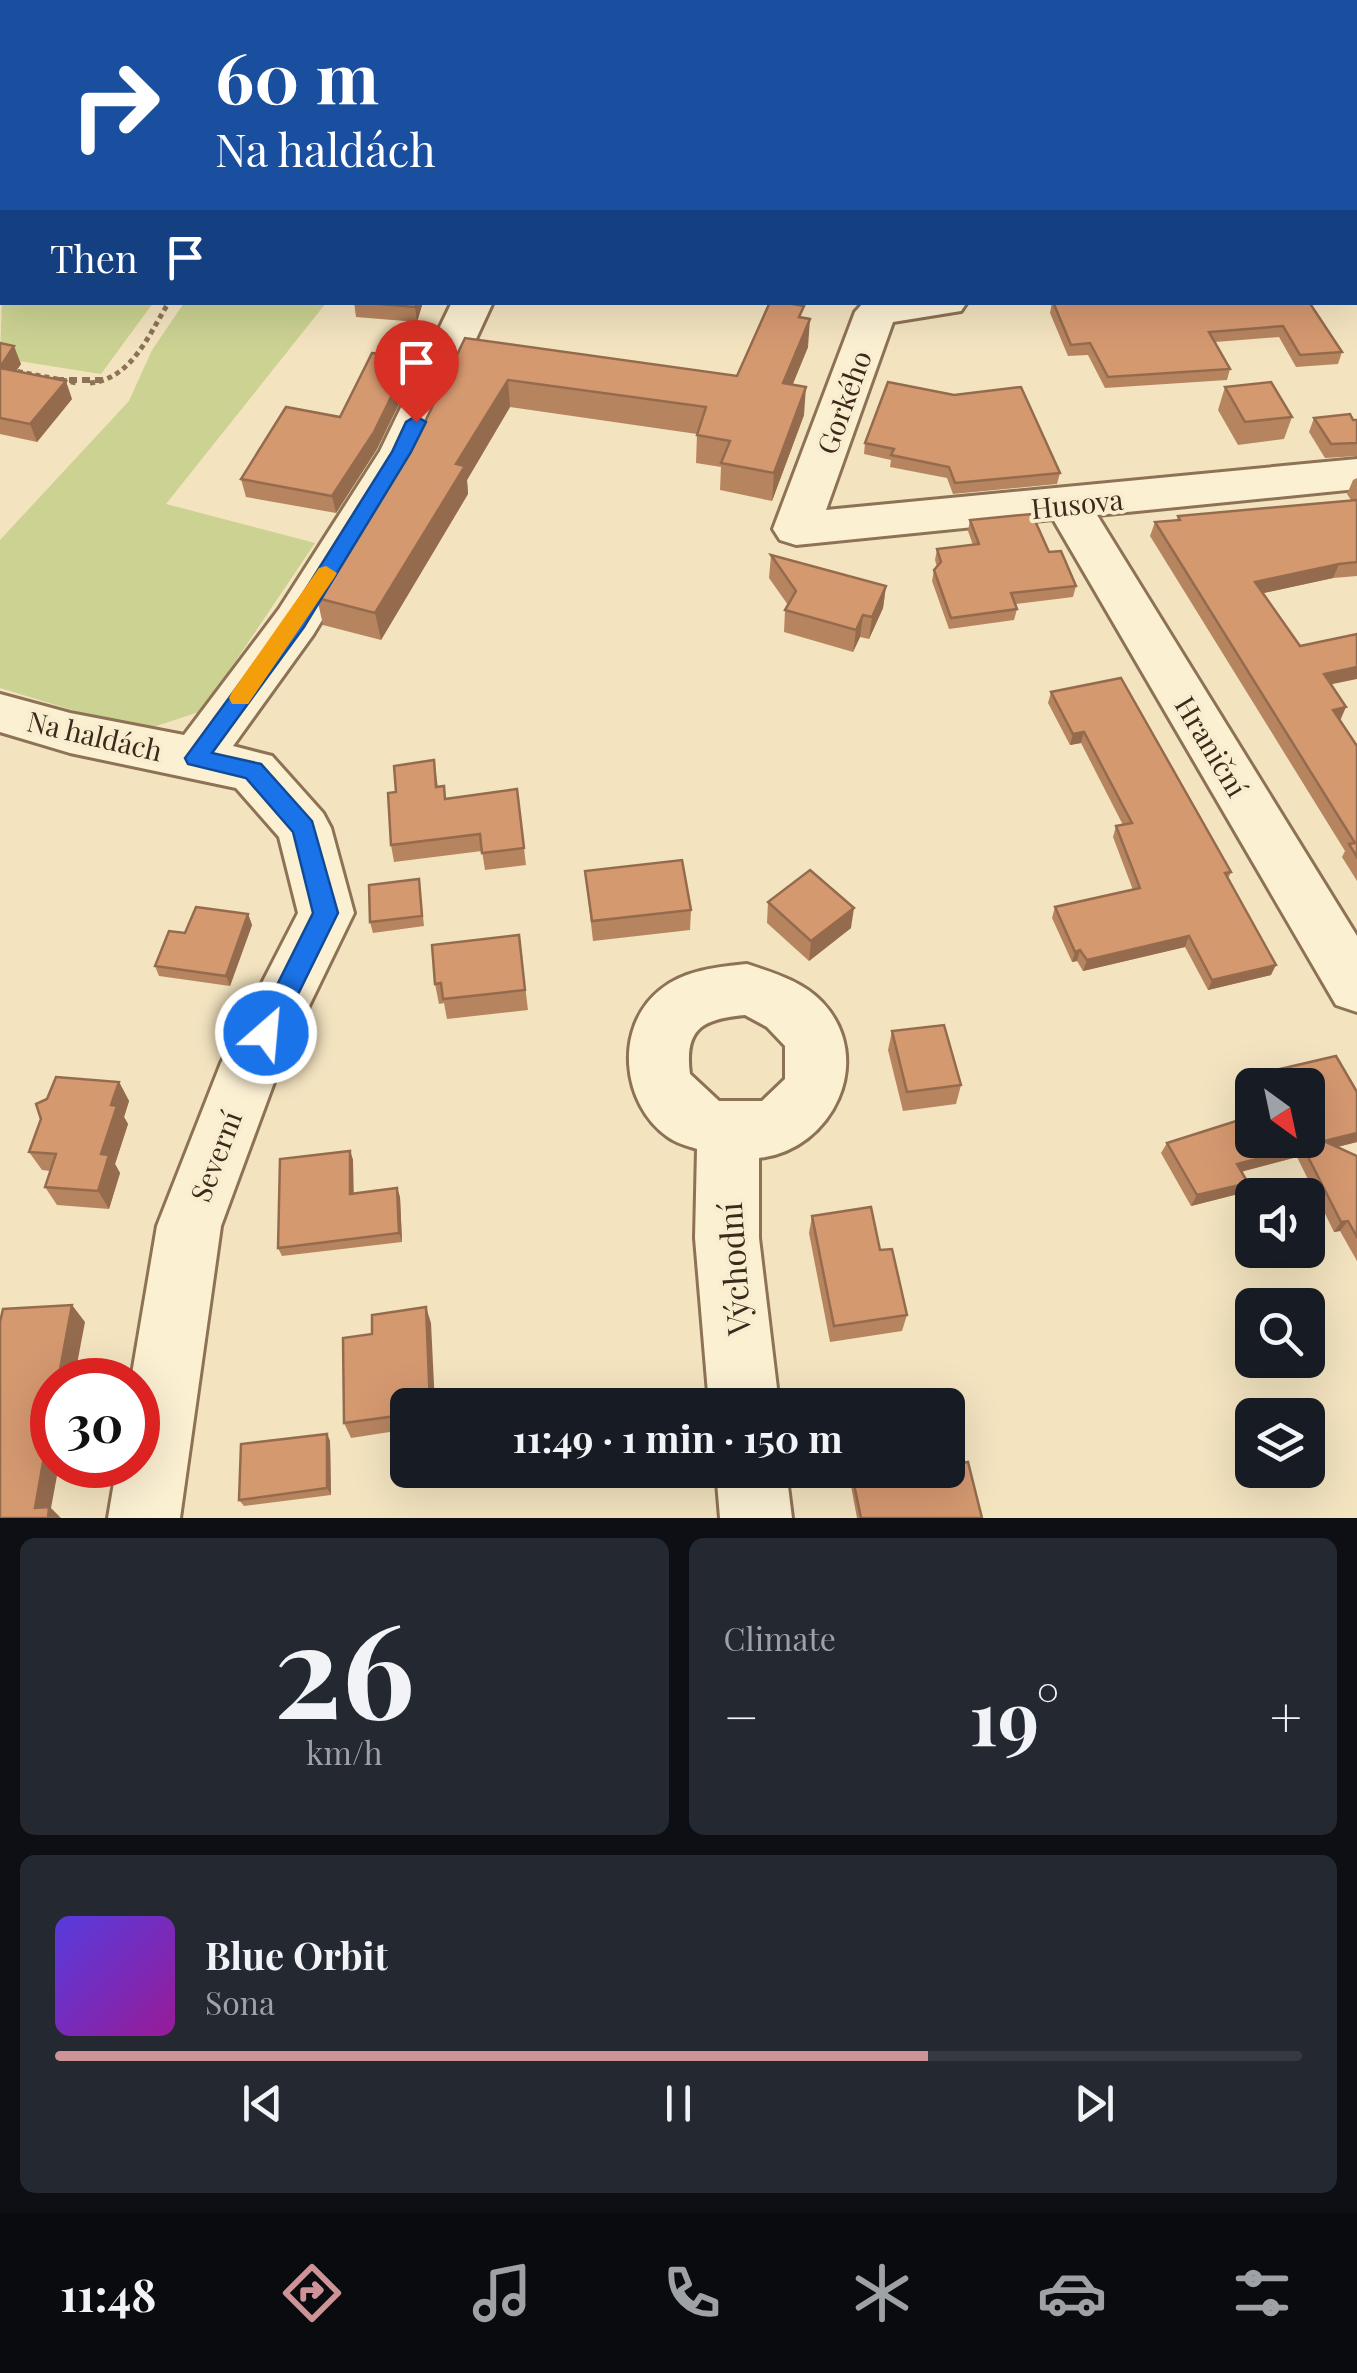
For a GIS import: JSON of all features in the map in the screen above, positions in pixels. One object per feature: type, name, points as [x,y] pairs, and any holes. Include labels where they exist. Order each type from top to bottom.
[{"type":"street","name":"Na haldách","points":[[0,713],[196,758],[296,622],[402,452],[472,305]]},
{"type":"street","name":"Gorkého","points":[[796,529],[876,312],[918,305]]},
{"type":"street","name":"Husova","points":[[796,529],[1357,474]]},
{"type":"street","name":"Hraniční","points":[[1066,504],[1357,987]]},
{"type":"street","name":"Severní","points":[[144,1518],[189,1226],[251,1063],[326,913],[304,828],[253,771],[196,758]]},
{"type":"street","name":"Východní","points":[[728,1134],[727,1238],[742,1388]]},
{"type":"street","points":[[753,1488],[756,1518]]},
{"type":"path","points":[[0,368],[90,384],[110,380],[125,370],[167,305]]},
{"type":"green space","points":[[2,305],[152,305],[101,374],[0,358]]},
{"type":"green space","points":[[183,305],[324,305],[166,504],[315,543],[202,711],[141,731],[0,688],[0,540],[129,401],[152,350]]},
{"type":"building","points":[[769,305],[804,306],[799,317],[810,319],[783,383],[806,387],[774,473],[721,463],[730,441],[697,435],[706,407],[508,380],[456,464],[465,466],[375,613],[317,598],[423,426],[465,338],[737,376]]},
{"type":"building","points":[[1054,305],[1311,305],[1342,352],[1300,355],[1283,326],[1209,332],[1230,369],[1108,377],[1090,343],[1071,345]]},
{"type":"building","points":[[0,343],[14,346],[0,367]]},
{"type":"building","points":[[372,353],[410,358],[374,432],[332,496],[241,479],[286,407],[340,417]]},
{"type":"building","points":[[0,368],[66,381],[30,424],[0,418]]},
{"type":"building","points":[[888,382],[954,395],[1021,387],[1060,473],[955,483],[949,467],[891,455],[894,449],[865,443]]},
{"type":"building","points":[[1271,382],[1292,417],[1245,422],[1225,387]]},
{"type":"building","points":[[1350,414],[1357,420],[1357,443],[1331,444],[1314,418]]},
{"type":"building","points":[[1357,500],[1357,562],[1255,582],[1300,646],[1357,634],[1357,667],[1324,674],[1346,707],[1333,710],[1357,746],[1357,857],[1349,844],[1355,843],[1155,522],[1180,520],[1178,516]]},
{"type":"building","points":[[1032,514],[1049,552],[1061,551],[1076,586],[1011,593],[1017,609],[951,618],[934,570],[941,562],[937,549],[979,544],[970,520]]},
{"type":"building","points":[[771,555],[886,586],[872,617],[863,615],[856,630],[785,610],[796,591]]},
{"type":"building","points":[[1121,678],[1231,872],[1225,873],[1276,965],[1212,980],[1189,936],[1087,960],[1080,950],[1075,952],[1055,907],[1140,888],[1116,826],[1132,823],[1084,732],[1073,734],[1051,692]]},
{"type":"building","points":[[434,760],[436,787],[444,786],[445,799],[517,789],[524,848],[482,853],[480,834],[391,845],[388,793],[396,792],[394,766]]},
{"type":"building","points":[[682,860],[691,910],[592,921],[585,871]]},
{"type":"building","points":[[810,870],[854,908],[811,941],[768,902]]},
{"type":"building","points":[[419,879],[422,916],[370,922],[369,885]]},
{"type":"building","points":[[196,907],[248,914],[226,976],[155,966],[169,931],[185,933]]},
{"type":"building","points":[[519,935],[525,990],[443,999],[441,983],[435,984],[432,945]]},
{"type":"building","points":[[944,1025],[961,1085],[907,1092],[892,1031]]},
{"type":"building","points":[[1336,1056],[1357,1092],[1357,1133],[1325,1141],[1325,1068],[1284,1068]]},
{"type":"building","points":[[56,1077],[119,1082],[111,1105],[117,1106],[101,1154],[109,1155],[98,1191],[45,1187],[56,1154],[29,1152],[41,1119],[36,1104],[47,1099]]},
{"type":"building","points":[[1235,1121],[1235,1158],[1260,1158],[1237,1164],[1245,1178],[1235,1178],[1235,1186],[1197,1195],[1167,1143]]},
{"type":"building","points":[[1325,1141],[1357,1156],[1357,1237],[1348,1221],[1341,1222],[1325,1190],[1325,1178],[1319,1178],[1309,1158],[1325,1158]]},
{"type":"building","points":[[350,1151],[350,1194],[397,1188],[399,1233],[278,1248],[280,1159]]},
{"type":"building","points":[[871,1207],[880,1250],[892,1249],[907,1315],[834,1326],[812,1216]]},
{"type":"building","points":[[72,1305],[62,1358],[30,1358],[30,1488],[39,1488],[35,1508],[49,1507],[48,1518],[0,1518],[3,1309]]},
{"type":"building","points":[[426,1307],[429,1388],[390,1388],[390,1417],[344,1423],[343,1338],[372,1334],[372,1315]]},
{"type":"building","points":[[327,1434],[327,1488],[239,1500],[241,1444]]},
{"type":"building","points":[[968,1462],[982,1518],[861,1518],[855,1488],[965,1488]]},
{"type":"slow traffic","points":[[240,698],[296,622],[326,573]]},
{"type":"route","points":[[266,1033],[326,913],[304,828],[253,771],[196,758],[296,622],[402,452],[416,422]]}]
